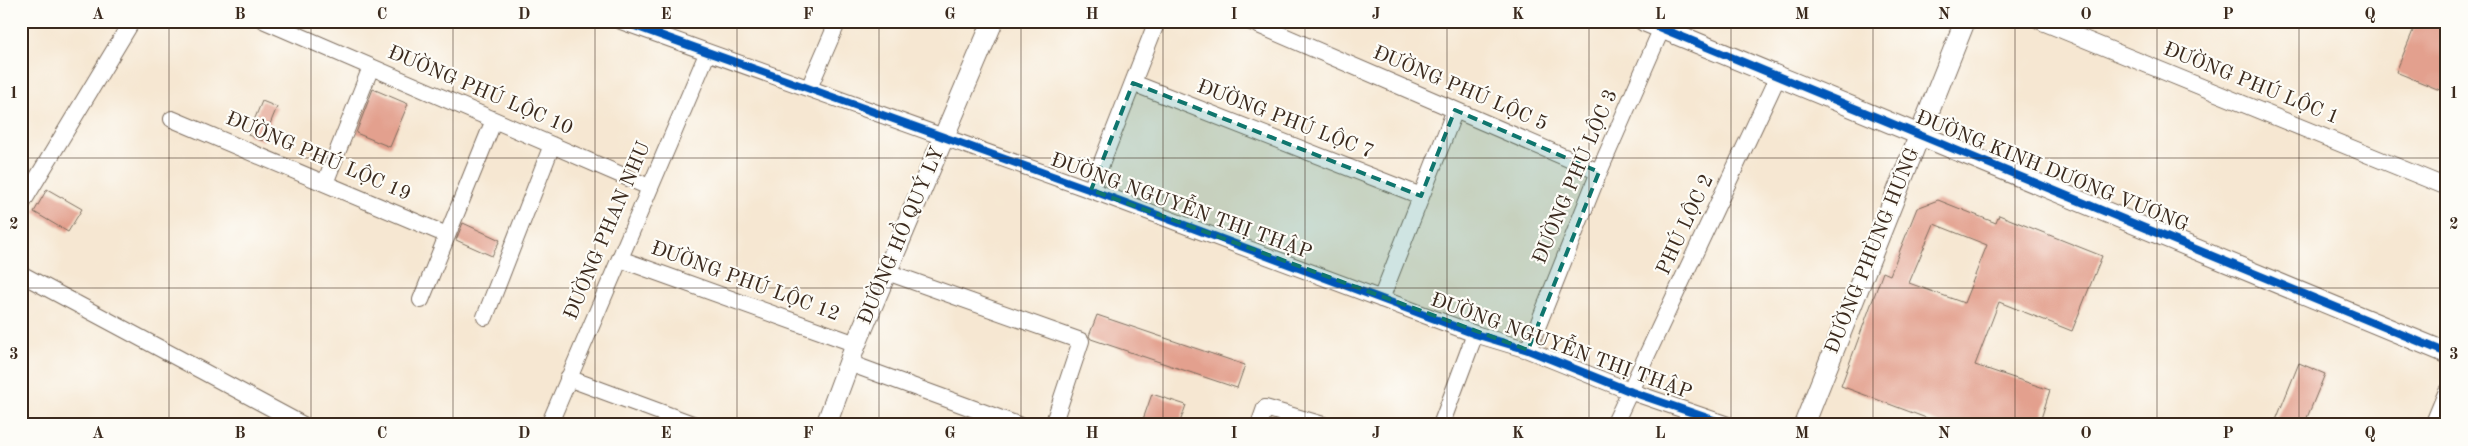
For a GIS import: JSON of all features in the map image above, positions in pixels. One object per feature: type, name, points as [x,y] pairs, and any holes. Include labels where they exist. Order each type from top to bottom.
[{"type":"street","points":[[21,205],[132,21]]},
{"type":"street","name":"ĐƯỜNG PHÚ LỘC 10","points":[[266,21],[649,187]]},
{"type":"street","name":"ĐƯỜNG NGUYỄN THỊ THẬP","points":[[621,21],[707,54],[809,88],[1090,190],[1475,334],[1528,350],[1632,392],[1728,425]]},
{"type":"street","points":[[809,88],[838,21]]},
{"type":"street","name":"ĐƯỜNG HỒ QUÝ LY","points":[[826,425],[852,354],[992,21]]},
{"type":"street","points":[[1090,190],[1157,21]]},
{"type":"street","name":"ĐƯỜNG PHÚ LỘC 5","points":[[1249,21],[1599,172]]},
{"type":"street","name":"ĐƯỜNG PHÙNG HƯNG","points":[[1804,425],[1965,21]]},
{"type":"street","name":"ĐƯỜNG PHÚ LỘC 1","points":[[2040,21],[2447,186]]},
{"type":"street","name":"ĐƯỜNG KINH DƯƠNG VƯƠNG","points":[[1657,24],[2447,353]]},
{"type":"street","name":"ĐƯỜNG PHÚ LỘC 3","points":[[1528,350],[1657,24]]},
{"type":"street","name":"ĐƯỜNG PHAN NHU","points":[[549,425],[707,54]]},
{"type":"street","points":[[325,183],[371,67]]},
{"type":"street","name":"PHÚ LỘC 2","points":[[1614,425],[1632,392],[1778,76]]},
{"type":"street","name":"ĐƯỜNG PHÚ LỘC 7","points":[[1132,83],[1421,196]]},
{"type":"street","points":[[1381,299],[1455,110]]},
{"type":"street","name":"ĐƯỜNG PHÚ LỘC 19","points":[[172,119],[447,235]]},
{"type":"street","points":[[421,300],[494,120]]},
{"type":"street","points":[[485,317],[552,145]]},
{"type":"street","name":"ĐƯỜNG PHÚ LỘC 12","points":[[620,259],[852,354],[1018,425]]},
{"type":"street","points":[[887,272],[1081,342],[1053,425]]},
{"type":"street","points":[[21,274],[303,425]]},
{"type":"street","points":[[1441,425],[1475,334]]},
{"type":"street","points":[[568,378],[695,425]]},
{"type":"street","points":[[2433,425],[2447,391]]},
{"type":"street","points":[[1259,425],[1265,408],[1323,425]]},
{"type":"highlighted area","points":[[1133,83],[1421,196],[1455,110],[1599,172],[1528,350],[1091,190]]},
{"type":"building","points":[[2417,21],[2447,21],[2447,93],[2396,72]]},
{"type":"building","points":[[373,89],[408,104],[390,147],[356,133]]},
{"type":"building","points":[[262,101],[277,107],[263,141],[248,135]]},
{"type":"building","points":[[47,189],[82,209],[68,232],[34,212]]},
{"type":"building","points":[[1938,200],[1996,223],[1999,215],[2102,256],[2072,331],[1999,302],[1975,365],[2050,390],[2039,425],[1945,425],[1841,386],[1883,272],[1890,275],[1917,208]],"holes":[[[1934,224],[1987,245],[1964,303],[1909,283]]]},
{"type":"building","points":[[463,223],[500,240],[492,256],[456,240]]},
{"type":"building","points":[[1097,315],[1245,365],[1237,388],[1091,339],[1089,336]]},
{"type":"building","points":[[2299,363],[2325,374],[2304,425],[2274,425]]},
{"type":"building","points":[[1152,394],[1186,405],[1179,425],[1141,425]]},
{"type":"cycle path","points":[[621,21],[1091,190],[1475,334],[1528,350],[1632,392],[1728,425]]},
{"type":"cycle path","points":[[1644,21],[2447,353]]}]
